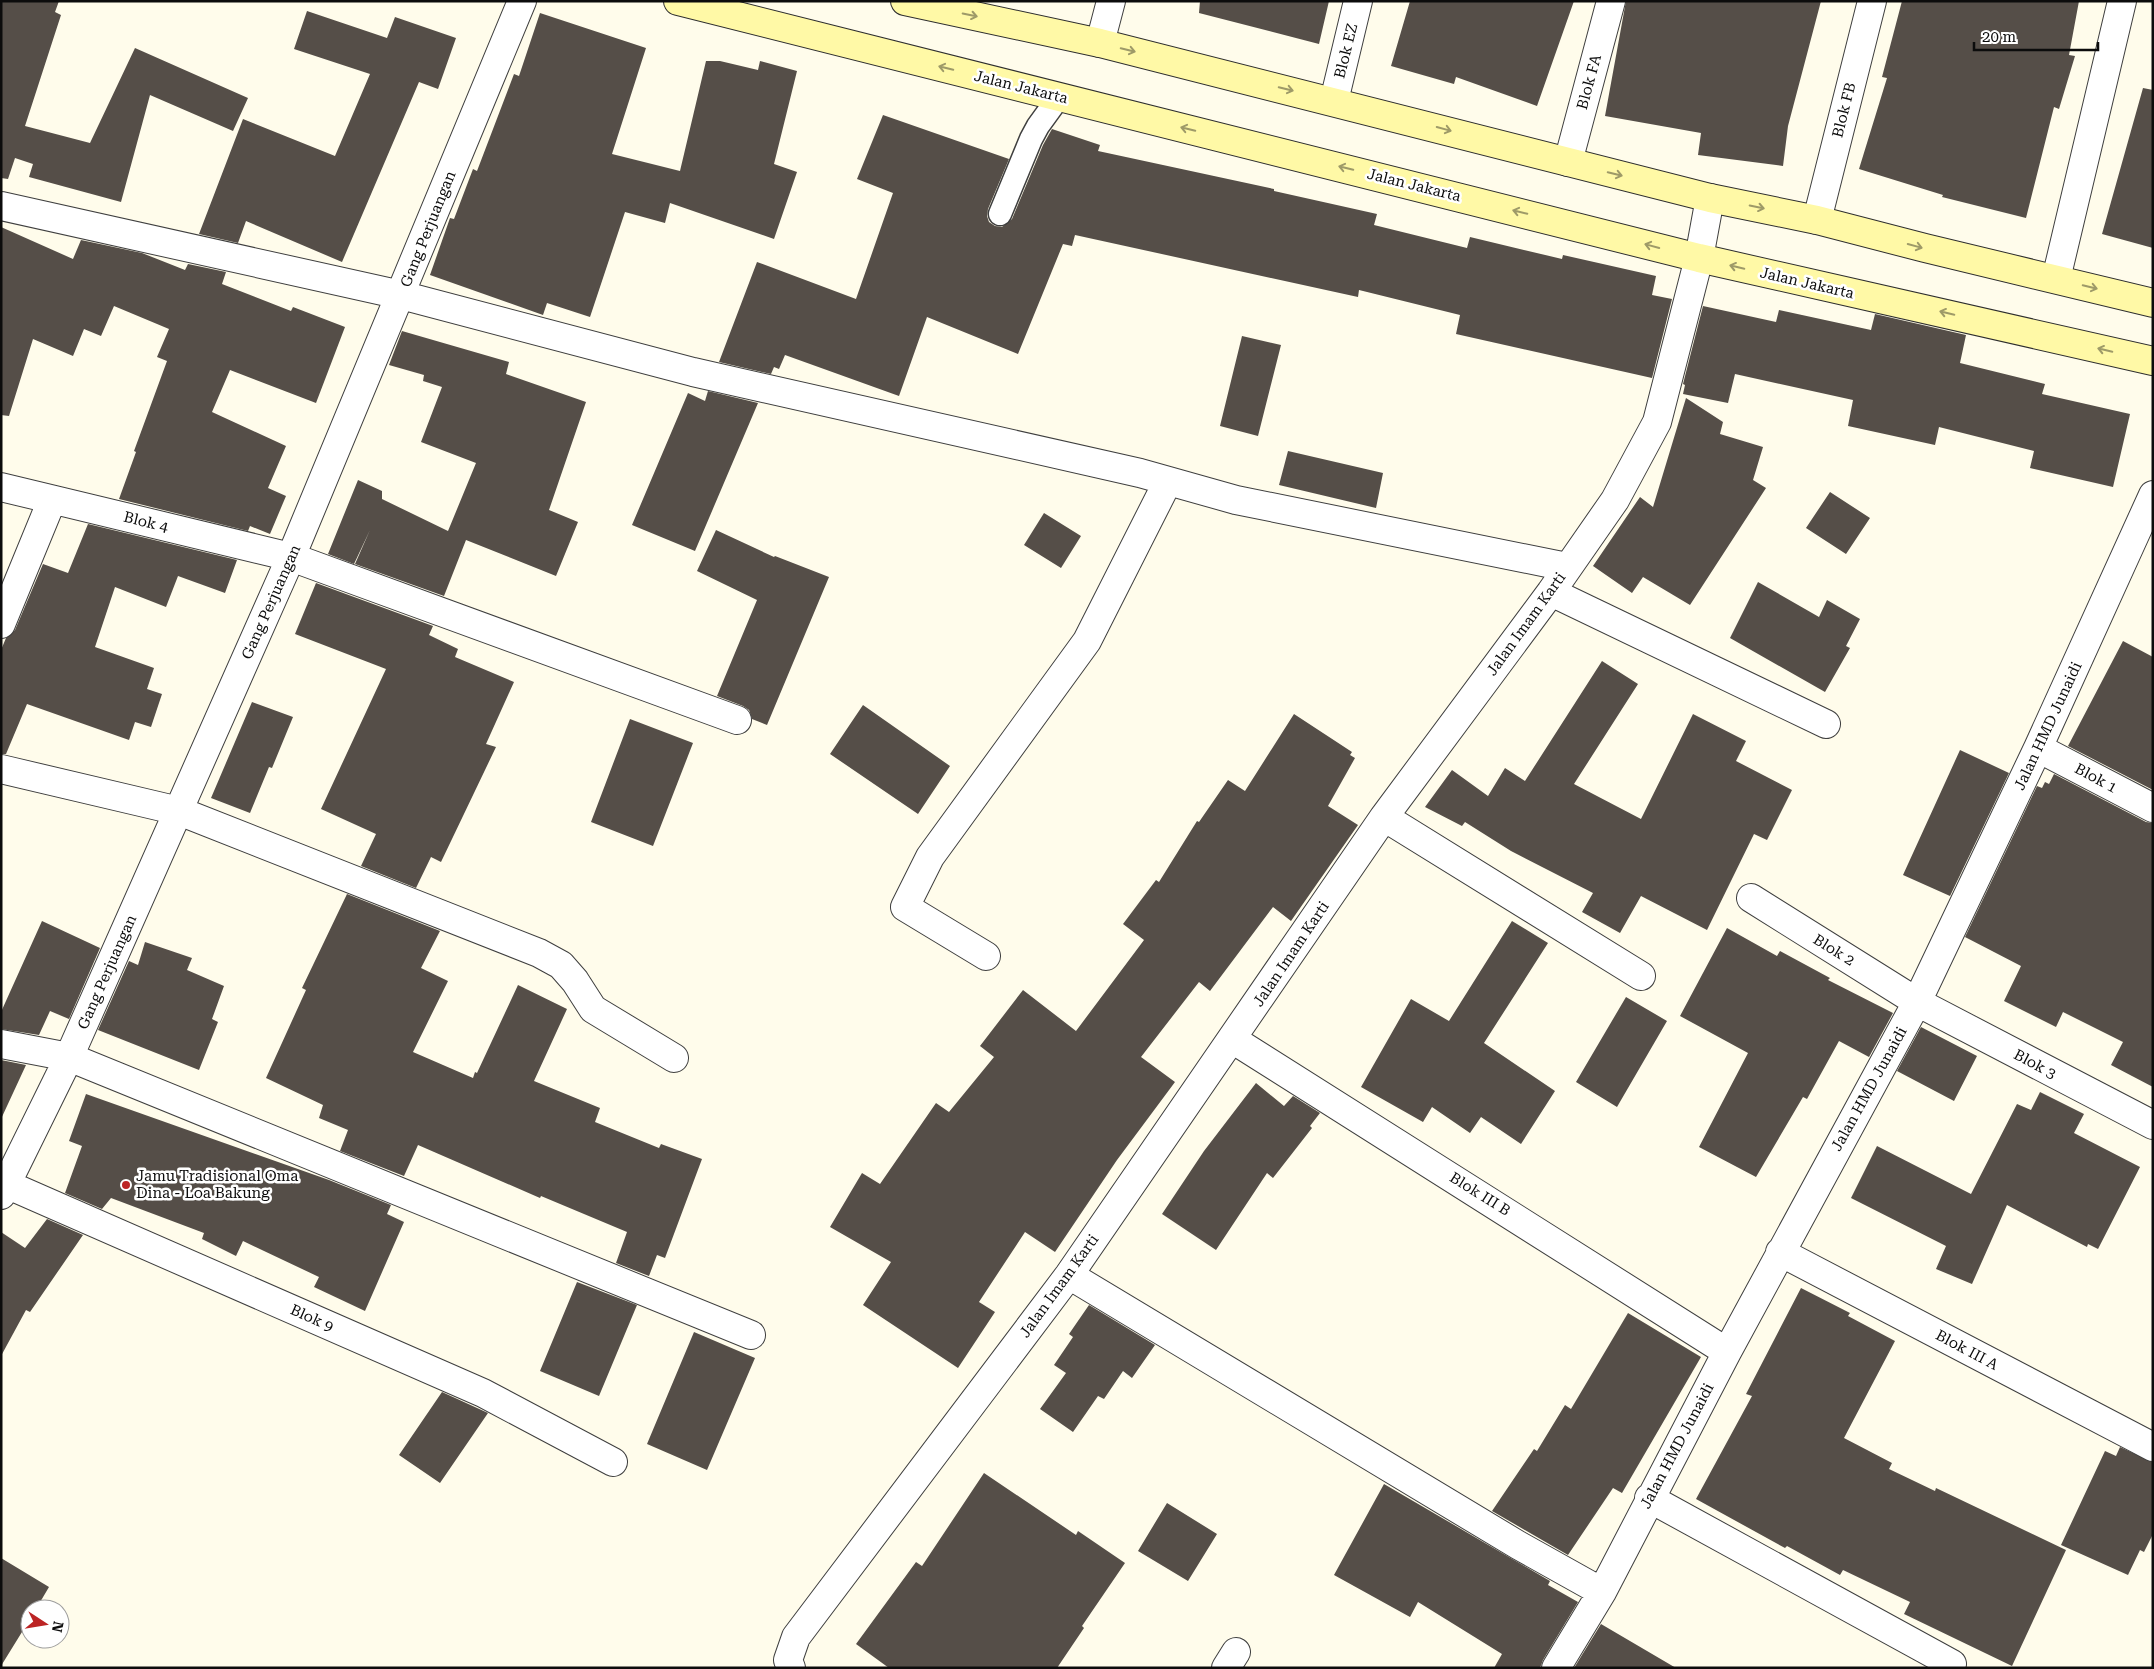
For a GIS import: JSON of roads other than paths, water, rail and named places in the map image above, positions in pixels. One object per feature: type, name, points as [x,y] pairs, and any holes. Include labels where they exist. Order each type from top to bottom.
[{"type":"main road","name":"Jalan Jakarta","points":[[678,1],[1699,258],[2153,361]]},
{"type":"main road","points":[[905,1],[1100,43],[1710,198],[1817,220],[2153,303]]},
{"type":"street","name":"Gang Perjuangan","points":[[4,1190],[69,1057],[291,557],[522,1]]},
{"type":"street","points":[[1100,43],[1111,1]]},
{"type":"street","name":"Blok EZ","points":[[1334,101],[1358,1]]},
{"type":"street","name":"Blok FA","points":[[1568,162],[1611,1]]},
{"type":"street","name":"Blok FB","points":[[1817,220],[1872,1]]},
{"type":"street","points":[[2056,279],[2122,1]]},
{"type":"street","name":"Jalan Imam Karti","points":[[791,1668],[788,1660],[796,1637],[1069,1275],[1384,817],[1551,592],[1615,500],[1657,422],[1699,258],[1710,198]]},
{"type":"street","points":[[1,206],[401,295],[693,372],[1140,472],[1236,500],[1567,567]]},
{"type":"street","points":[[986,956],[905,907],[930,857],[1087,642],[1168,481]]},
{"type":"street","name":"Blok 4","points":[[1,487],[291,557],[737,720]]},
{"type":"street","name":"Jalan HMD Junaidi","points":[[1556,1668],[1602,1592],[1649,1498],[1780,1252],[1917,1002],[2038,748],[2153,495]]},
{"type":"street","points":[[1,624],[52,500]]},
{"type":"street","points":[[1551,592],[1826,724]]},
{"type":"street","name":"Blok 1","points":[[2038,748],[2153,808]]},
{"type":"street","points":[[1,769],[179,811],[539,953],[561,965],[593,1009],[674,1058]]},
{"type":"street","points":[[1384,817],[1641,976]]},
{"type":"street","name":"Blok 2","points":[[1752,898],[1917,1002]]},
{"type":"street","name":"Blok 3","points":[[1917,1002],[2153,1126]]},
{"type":"street","name":"Blok III B","points":[[1232,1039],[1727,1352]]},
{"type":"street","points":[[1,1044],[69,1057],[751,1335]]},
{"type":"street","name":"Blok 9","points":[[4,1190],[484,1393],[613,1462]]},
{"type":"street","name":"Blok III A","points":[[1780,1252],[2153,1447]]},
{"type":"street","points":[[1069,1275],[1510,1540],[1602,1592]]},
{"type":"street","points":[[1649,1498],[1952,1664],[1950,1668]]},
{"type":"lane","points":[[1000,214],[1031,139],[1059,97]]},
{"type":"place","name":"Jamu Tradisional Oma Dina - Loa Bakung","points":[[126,1185]]}]
